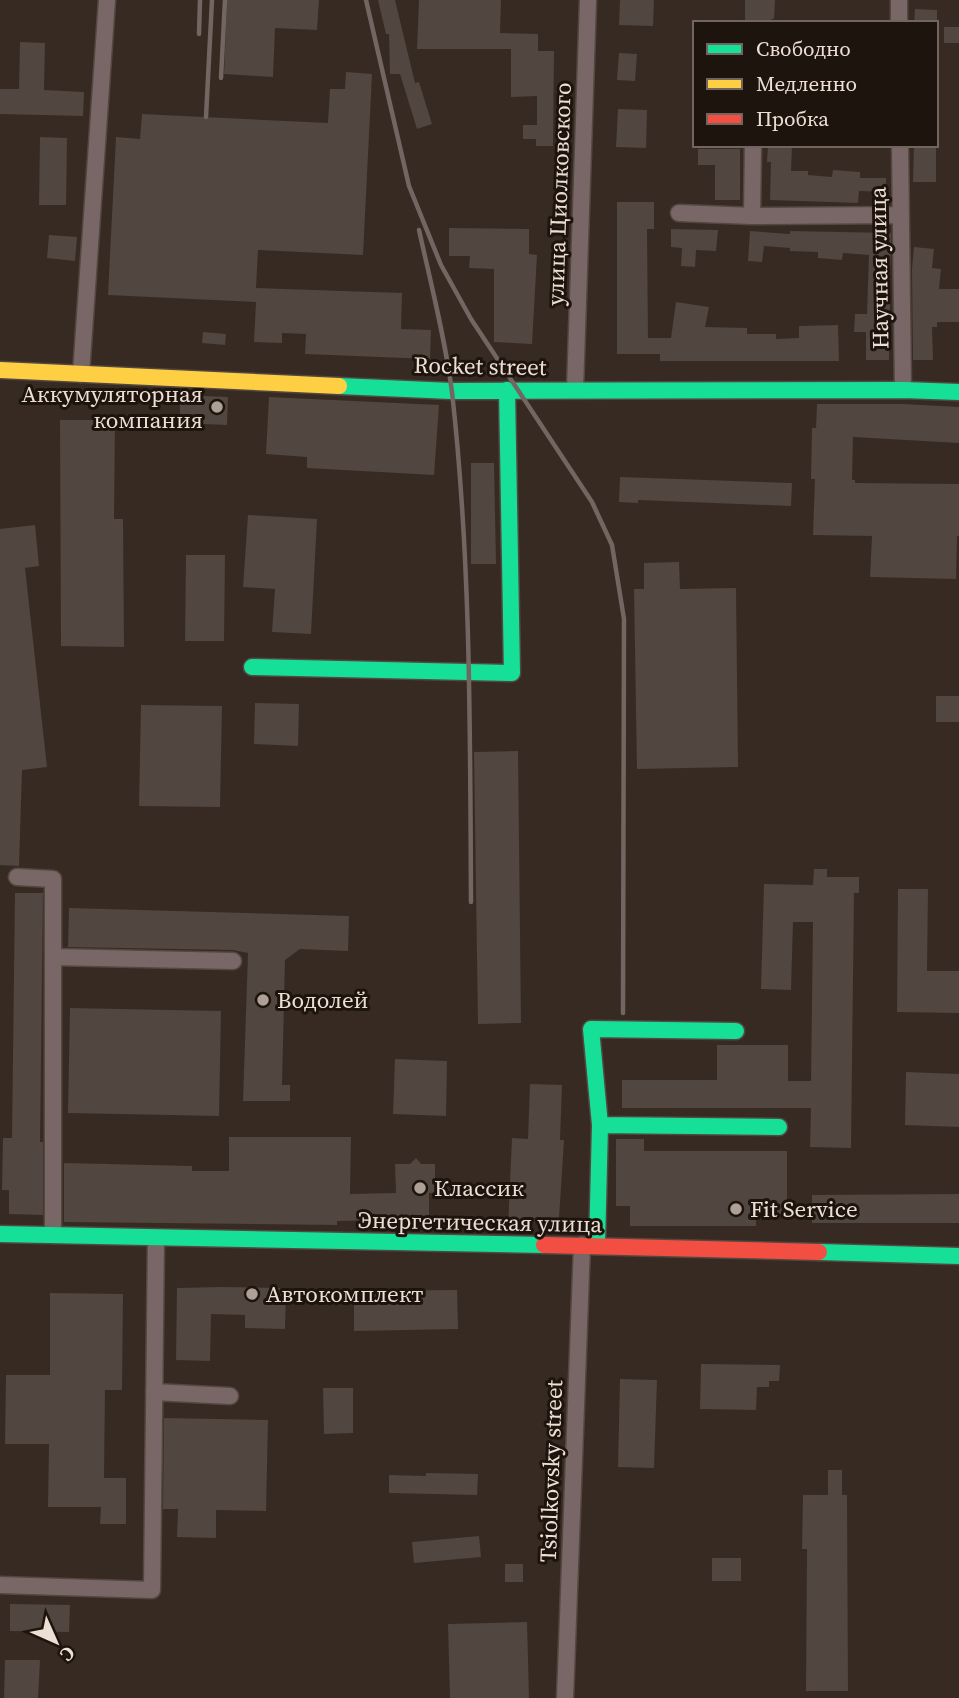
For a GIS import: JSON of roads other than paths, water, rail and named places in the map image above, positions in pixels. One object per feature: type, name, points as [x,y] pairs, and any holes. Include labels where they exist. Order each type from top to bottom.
[{"type":"street","points":[[81,374],[107,0]]},
{"type":"street","name":"улица Циолковского","points":[[575,390],[588,0]]},
{"type":"street","points":[[899,0],[899,21]]},
{"type":"street","points":[[752,216],[753,147]]},
{"type":"street","name":"Научная улица","points":[[900,147],[903,390]]},
{"type":"street","points":[[679,213],[752,216],[901,215]]},
{"type":"street","name":"Rocket street","points":[[0,370],[452,391],[959,392]]},
{"type":"street","points":[[252,667],[512,673],[507,390]]},
{"type":"street","points":[[17,877],[53,879],[53,1235]]},
{"type":"street","points":[[53,957],[233,961]]},
{"type":"street","points":[[590,1245],[600,1125],[591,1029],[736,1031]]},
{"type":"street","points":[[600,1125],[779,1127]]},
{"type":"street","name":"Энергетическая улица","points":[[0,1234],[495,1246],[590,1245],[959,1256]]},
{"type":"street","points":[[0,1585],[152,1590],[156,1238]]},
{"type":"street","name":"Tsiolkovsky street","points":[[565,1698],[590,1245]]},
{"type":"street","points":[[154,1392],[230,1396]]},
{"type":"railway","points":[[199,34],[200,0]]},
{"type":"railway","points":[[206,117],[212,0]]},
{"type":"railway","points":[[221,78],[225,0]]},
{"type":"railway","points":[[366,0],[409,186],[441,265],[471,319],[592,502],[612,545],[624,619],[623,1013]]},
{"type":"railway","points":[[419,230],[446,352],[463,519],[468,647],[471,902]]},
{"type":"place","name":"Аккумуляторная компания","points":[[217,407]]},
{"type":"place","name":"Водолей","points":[[263,1000]]},
{"type":"place","name":"Классик","points":[[420,1188]]},
{"type":"place","name":"Fit Service","points":[[736,1209]]},
{"type":"place","name":"Автокомплект","points":[[252,1294]]}]
